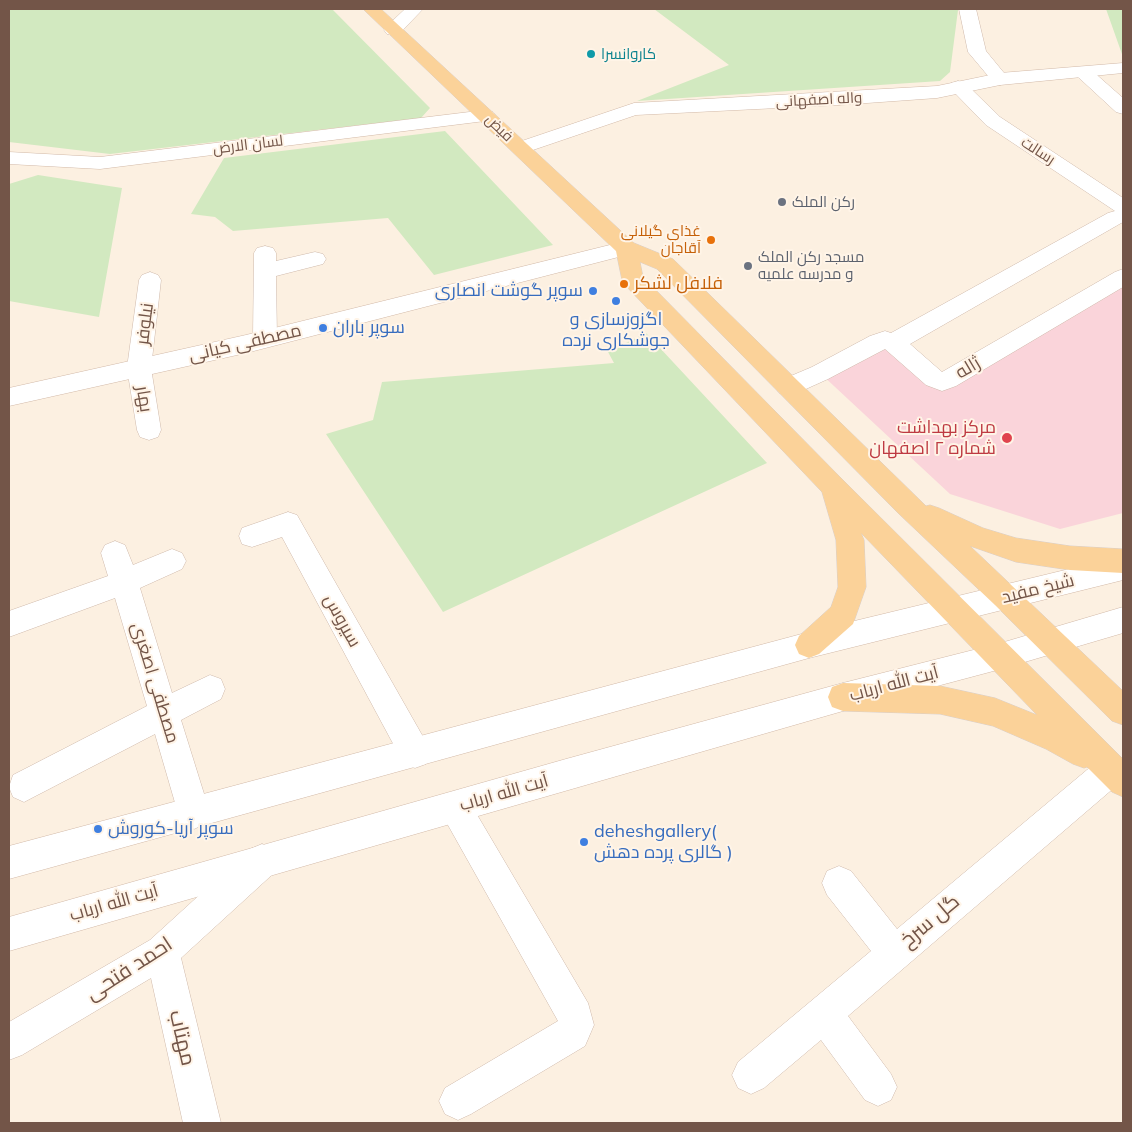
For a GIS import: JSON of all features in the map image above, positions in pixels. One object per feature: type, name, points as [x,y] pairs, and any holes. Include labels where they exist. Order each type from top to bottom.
[{"type":"main road","name":"فیض","points":[[371,9],[626,248]]},
{"type":"main road","points":[[626,248],[665,264],[907,505],[1053,641],[1123,711]]},
{"type":"main road","points":[[626,248],[633,280],[953,610],[1117,775]]},
{"type":"main road","points":[[809,645],[843,616],[852,587],[850,540],[832,486]]},
{"type":"main road","points":[[907,505],[976,538],[1016,550],[1070,558],[1123,561]]},
{"type":"main road","points":[[843,697],[940,700],[995,712],[1057,738],[1117,775]]},
{"type":"street","points":[[393,30],[414,9]]},
{"type":"street","points":[[967,9],[977,52],[1000,78]]},
{"type":"street","name":"واله اصفهانی","points":[[520,148],[634,109],[938,92],[1000,78],[1123,68]]},
{"type":"street","points":[[1084,72],[1123,108]]},
{"type":"street","name":"رسالت","points":[[958,88],[993,121],[1119,212]]},
{"type":"street","name":"لسان الارض","points":[[9,158],[100,163],[486,116]]},
{"type":"street","points":[[788,387],[820,373],[878,342],[885,340],[893,343],[1119,212]]},
{"type":"street","name":"مصطفی کیانی","points":[[9,398],[265,339],[626,248]]},
{"type":"street","points":[[265,339],[265,262],[315,259]]},
{"type":"street","name":"ژاله","points":[[893,343],[934,379],[942,382],[1123,277]]},
{"type":"street","name":"نیلوفر","points":[[139,368],[150,280]]},
{"type":"street","name":"بهار","points":[[139,368],[149,430]]},
{"type":"street","name":"سیروس","points":[[252,536],[288,523],[415,753]]},
{"type":"street","name":"مصطفی اصغری","points":[[116,553],[194,813]]},
{"type":"street","points":[[9,624],[124,582],[172,561]]},
{"type":"street","name":"شیخ مفید","points":[[953,610],[1123,568]]},
{"type":"street","points":[[9,863],[809,645],[953,610]]},
{"type":"street","points":[[1000,656],[1123,620]]},
{"type":"street","name":"آیت الله ارباب","points":[[9,934],[843,697],[1000,656]]},
{"type":"street","points":[[24,786],[210,689]]},
{"type":"street","name":"گل سرخ","points":[[751,1075],[894,952],[1117,775]]},
{"type":"street","points":[[456,808],[575,1016],[576,1025],[572,1033],[458,1100]]},
{"type":"street","name":"احمد فتحی","points":[[9,1042],[162,952],[262,861]]},
{"type":"street","points":[[839,883],[894,952]]},
{"type":"street","name":"مهتاب","points":[[162,952],[202,1123]]},
{"type":"street","points":[[823,1013],[878,1087]]},
{"type":"shaded area","name":"مرکز بهداشت شماره ۲ اصفهان","points":[[1123,277],[1123,513],[1060,529],[950,494],[820,373],[878,342],[948,380]]},
{"type":"green space","points":[[9,9],[332,9],[430,108],[421,118],[110,154],[9,142]]},
{"type":"green space","points":[[654,9],[958,10],[950,72],[940,81],[637,101],[729,65]]},
{"type":"green space","points":[[1106,9],[1123,9],[1123,57]]},
{"type":"green space","points":[[445,131],[553,245],[434,275],[388,218],[233,231],[215,217],[191,214],[224,158]]},
{"type":"green space","points":[[38,175],[122,188],[99,317],[9,301],[9,184]]},
{"type":"green space","points":[[646,333],[767,463],[443,612],[326,434],[373,420],[382,382],[614,363],[608,352]]},
{"type":"place","name":"کاروانسرا","points":[[591,54]]},
{"type":"place","name":"رکن الملک","points":[[782,202]]},
{"type":"place","name":"غذای گیلانی آقاجان","points":[[711,240]]},
{"type":"place","name":"مسجد رکن الملک و مدرسه علمیه","points":[[748,266]]},
{"type":"place","name":"فلافل لشکر","points":[[624,284]]},
{"type":"place","name":"سوپر گوشت انصاری","points":[[593,291]]},
{"type":"place","name":"اگزوزسازی و جوشکاری نرده","points":[[616,301]]},
{"type":"place","name":"سوپر باران","points":[[323,328]]},
{"type":"place","name":"مرکز بهداشت شماره ۲ اصفهان","points":[[1007,438]]},
{"type":"place","name":"سوپر آریا-کوروش","points":[[98,829]]},
{"type":"place","name":"deheshgallery( گالری پرده دهش )","points":[[584,842]]}]
